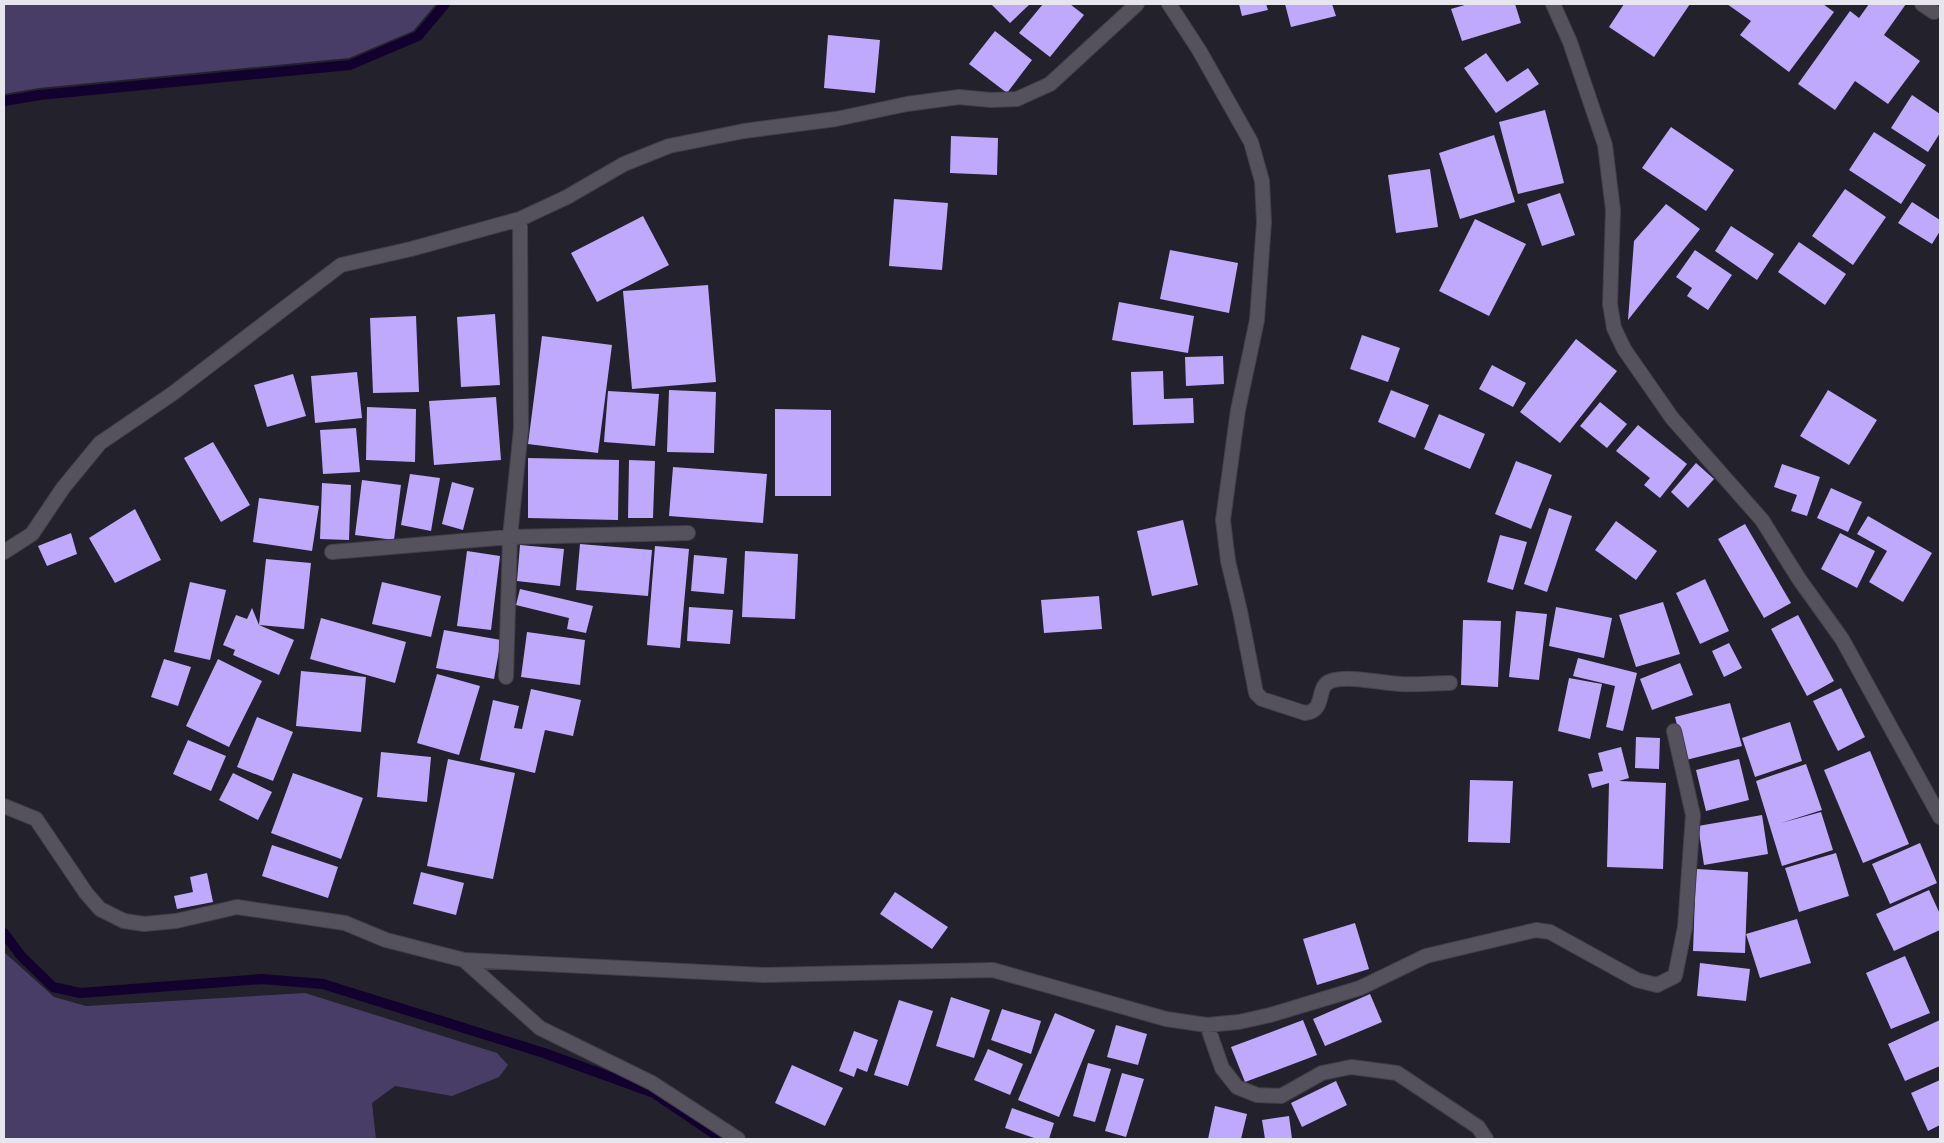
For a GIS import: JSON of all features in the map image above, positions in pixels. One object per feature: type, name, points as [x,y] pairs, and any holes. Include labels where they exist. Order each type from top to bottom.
[{"type":"street","points":[[4,552],[32,534],[63,488],[100,443],[172,394],[341,265],[520,220],[567,197],[624,164],[669,146],[744,131],[836,118],[907,104],[959,97],[991,100],[1017,98],[1050,84],[1137,4]]},
{"type":"street","points":[[1169,4],[1199,50],[1251,142],[1262,181],[1264,222],[1257,320],[1238,410],[1223,520],[1228,561],[1256,693],[1270,702],[1305,713],[1311,713],[1318,707],[1324,686],[1330,681],[1344,680],[1400,684],[1450,683]]},
{"type":"street","points":[[1553,4],[1570,42],[1605,145],[1613,210],[1610,304],[1614,328],[1624,349],[1672,418],[1762,520],[1799,579],[1842,639],[1940,817]]},
{"type":"street","points":[[1922,4],[1934,12]]},
{"type":"street","points":[[506,678],[510,537],[521,429],[520,220]]},
{"type":"street","points":[[332,552],[510,537],[688,533]]},
{"type":"street","points":[[4,806],[36,820],[86,893],[100,909],[124,921],[144,924],[176,921],[237,907],[345,923],[386,940],[464,960],[764,975],[993,970],[1166,1019],[1208,1025],[1239,1022],[1270,1015],[1360,988],[1426,956],[1536,930],[1550,932],[1636,980],[1657,984],[1675,976],[1685,927],[1694,814],[1674,731]]},
{"type":"street","points":[[464,960],[540,1028],[652,1083],[738,1139]]},
{"type":"street","points":[[1208,1025],[1222,1068],[1236,1088],[1257,1095],[1281,1096],[1322,1073],[1351,1068],[1397,1073],[1478,1126],[1486,1139]]},
{"type":"shaded area","points":[[4,4],[436,4],[413,31],[349,58],[39,88],[4,94]]},
{"type":"shaded area","points":[[4,952],[54,997],[86,1006],[305,993],[497,1053],[508,1065],[499,1077],[452,1096],[395,1086],[372,1103],[376,1139],[4,1139]]},
{"type":"building","points":[[991,4],[1030,4],[1010,23]]},
{"type":"building","points":[[1043,4],[1070,4],[1084,15],[1050,57],[1019,33]]},
{"type":"building","points":[[1239,4],[1266,4],[1268,10],[1242,16]]},
{"type":"building","points":[[1285,4],[1332,4],[1336,16],[1291,27]]},
{"type":"building","points":[[1468,4],[1515,4],[1521,23],[1462,41],[1451,9]]},
{"type":"building","points":[[1624,4],[1690,4],[1654,57],[1609,27]]},
{"type":"building","points":[[1727,4],[1823,4],[1834,12],[1789,72],[1740,35],[1751,21]]},
{"type":"building","points":[[1869,4],[1906,4],[1884,35],[1920,61],[1888,104],[1855,81],[1835,110],[1798,84],[1850,11],[1859,18]]},
{"type":"building","points":[[995,31],[1032,60],[1007,93],[969,64]]},
{"type":"building","points":[[828,35],[880,40],[875,93],[824,88]]},
{"type":"building","points":[[1486,53],[1507,82],[1528,68],[1539,84],[1496,113],[1464,68]]},
{"type":"building","points":[[1912,95],[1940,114],[1940,133],[1928,152],[1891,128]]},
{"type":"building","points":[[1545,110],[1564,183],[1518,194],[1499,122]]},
{"type":"building","points":[[1671,127],[1734,170],[1706,211],[1642,168]]},
{"type":"building","points":[[1874,132],[1926,165],[1901,204],[1849,170]]},
{"type":"building","points":[[1494,135],[1515,202],[1460,219],[1439,153]]},
{"type":"building","points":[[951,136],[998,138],[997,175],[950,173]]},
{"type":"building","points":[[1430,169],[1438,227],[1396,233],[1388,175]]},
{"type":"building","points":[[1845,189],[1886,217],[1853,265],[1812,236]]},
{"type":"building","points":[[1560,193],[1575,235],[1542,246],[1527,204]]},
{"type":"building","points":[[894,199],[948,203],[942,270],[889,266]]},
{"type":"building","points":[[1912,202],[1940,220],[1940,231],[1932,244],[1898,223]]},
{"type":"building","points":[[1666,204],[1700,229],[1628,320],[1634,241]]},
{"type":"building","points":[[643,216],[669,265],[597,302],[571,253]]},
{"type":"building","points":[[1475,219],[1526,244],[1489,316],[1439,291]]},
{"type":"building","points":[[1731,226],[1774,254],[1757,280],[1715,251]]},
{"type":"building","points":[[1799,242],[1846,274],[1825,305],[1778,272]]},
{"type":"building","points":[[1170,250],[1238,263],[1229,313],[1160,299]]},
{"type":"building","points":[[1695,250],[1732,275],[1708,310],[1687,296],[1692,288],[1676,277]]},
{"type":"building","points":[[708,285],[716,382],[632,389],[623,291]]},
{"type":"building","points":[[1119,302],[1194,316],[1188,353],[1112,340]]},
{"type":"building","points":[[495,314],[500,385],[461,387],[457,317]]},
{"type":"building","points":[[416,316],[419,392],[373,393],[370,318]]},
{"type":"building","points":[[1362,335],[1400,348],[1388,382],[1350,369]]},
{"type":"building","points":[[542,336],[612,345],[598,453],[528,444]]},
{"type":"building","points":[[1576,339],[1617,371],[1560,443],[1520,412]]},
{"type":"building","points":[[1223,356],[1224,384],[1186,386],[1185,357]]},
{"type":"building","points":[[1492,365],[1526,383],[1513,407],[1479,389]]},
{"type":"building","points":[[1163,371],[1164,399],[1193,398],[1194,423],[1133,425],[1131,372]]},
{"type":"building","points":[[357,372],[362,418],[315,423],[311,376]]},
{"type":"building","points":[[293,374],[306,416],[267,427],[254,385]]},
{"type":"building","points":[[669,390],[716,392],[714,453],[667,452]]},
{"type":"building","points":[[1391,390],[1429,405],[1415,438],[1378,422]]},
{"type":"building","points":[[1828,390],[1877,420],[1849,465],[1800,436]]},
{"type":"building","points":[[608,391],[659,394],[655,446],[604,442]]},
{"type":"building","points":[[496,397],[501,460],[434,465],[429,401]]},
{"type":"building","points":[[1600,402],[1627,424],[1607,448],[1580,426]]},
{"type":"building","points":[[367,407],[416,409],[415,462],[366,460]]},
{"type":"building","points":[[775,409],[831,410],[831,496],[775,496]]},
{"type":"building","points":[[1439,414],[1485,434],[1470,469],[1424,449]]},
{"type":"building","points":[[1638,425],[1687,464],[1660,498],[1644,485],[1650,478],[1616,451]]},
{"type":"building","points":[[356,428],[360,472],[323,474],[320,430]]},
{"type":"building","points":[[213,442],[250,505],[221,522],[184,458]]},
{"type":"building","points":[[528,458],[619,460],[618,520],[528,518]]},
{"type":"building","points":[[629,460],[655,461],[653,518],[628,518]]},
{"type":"building","points":[[1516,461],[1552,475],[1531,529],[1495,514]]},
{"type":"building","points":[[1696,463],[1714,479],[1688,508],[1671,492]]},
{"type":"building","points":[[1782,464],[1820,477],[1807,516],[1791,511],[1797,495],[1774,487]]},
{"type":"building","points":[[673,467],[767,474],[763,523],[669,516]]},
{"type":"building","points":[[410,474],[440,478],[431,531],[401,525]]},
{"type":"building","points":[[362,480],[401,485],[394,540],[355,535]]},
{"type":"building","points":[[452,482],[474,488],[463,530],[442,524]]},
{"type":"building","points":[[322,483],[351,485],[349,540],[320,539]]},
{"type":"building","points":[[1831,488],[1862,502],[1848,532],[1817,518]]},
{"type":"building","points":[[259,498],[319,506],[312,551],[253,542]]},
{"type":"building","points":[[1549,508],[1572,516],[1547,592],[1524,584]]},
{"type":"building","points":[[135,509],[161,560],[115,583],[89,538]]},
{"type":"building","points":[[1868,516],[1932,553],[1903,602],[1869,582],[1887,551],[1857,534]]},
{"type":"building","points":[[1183,520],[1198,585],[1152,596],[1137,531]]},
{"type":"building","points":[[1616,521],[1657,551],[1636,580],[1595,550]]},
{"type":"building","points":[[1745,524],[1791,603],[1764,618],[1718,539]]},
{"type":"building","points":[[71,533],[77,554],[47,566],[38,546]]},
{"type":"building","points":[[1840,533],[1875,551],[1857,588],[1821,569]]},
{"type":"building","points":[[1500,535],[1527,542],[1513,590],[1487,582]]},
{"type":"building","points":[[580,544],[652,550],[648,596],[576,590]]},
{"type":"building","points":[[520,545],[564,549],[560,586],[517,581]]},
{"type":"building","points":[[655,546],[689,549],[680,648],[647,645]]},
{"type":"building","points":[[467,551],[500,556],[491,630],[457,626]]},
{"type":"building","points":[[745,551],[798,554],[795,619],[742,617]]},
{"type":"building","points":[[694,555],[727,558],[724,594],[691,591]]},
{"type":"building","points":[[266,559],[311,563],[304,629],[259,625]]},
{"type":"building","points":[[1705,579],[1729,631],[1700,644],[1676,593]]},
{"type":"building","points":[[190,582],[226,590],[210,660],[174,652]]},
{"type":"building","points":[[382,582],[441,596],[431,637],[372,624]]},
{"type":"building","points":[[520,589],[593,606],[586,633],[567,629],[569,618],[516,605]]},
{"type":"building","points":[[1099,596],[1102,629],[1044,633],[1041,600]]},
{"type":"building","points":[[1663,602],[1680,654],[1636,667],[1619,615]]},
{"type":"building","points":[[689,607],[733,610],[730,644],[687,641]]},
{"type":"building","points":[[1556,607],[1612,618],[1604,658],[1549,646]]},
{"type":"building","points":[[252,608],[259,625],[294,640],[279,675],[233,655],[235,650],[223,645],[236,615],[247,619]]},
{"type":"building","points":[[1516,611],[1547,614],[1539,680],[1509,677]]},
{"type":"building","points":[[1798,615],[1834,681],[1807,696],[1771,629]]},
{"type":"building","points":[[321,618],[406,642],[395,683],[310,659]]},
{"type":"building","points":[[1463,620],[1501,621],[1498,687],[1461,685]]},
{"type":"building","points":[[444,630],[501,640],[494,679],[436,668]]},
{"type":"building","points":[[527,632],[585,640],[580,685],[521,677]]},
{"type":"building","points":[[1729,643],[1742,668],[1724,677],[1712,651]]},
{"type":"building","points":[[1578,658],[1637,673],[1623,731],[1606,727],[1615,686],[1573,676]]},
{"type":"building","points":[[164,659],[191,667],[178,706],[151,697]]},
{"type":"building","points":[[218,659],[262,681],[229,747],[186,726]]},
{"type":"building","points":[[1680,663],[1693,695],[1652,710],[1640,679]]},
{"type":"building","points":[[301,671],[366,677],[361,732],[296,726]]},
{"type":"building","points":[[437,674],[480,686],[459,755],[417,743]]},
{"type":"building","points":[[1569,678],[1602,684],[1590,739],[1558,731]]},
{"type":"building","points":[[1841,688],[1865,737],[1838,751],[1813,701]]},
{"type":"building","points":[[531,689],[581,700],[573,736],[545,730],[535,773],[480,760],[493,700],[519,706],[514,728],[522,729]]},
{"type":"building","points":[[1730,703],[1742,746],[1686,760],[1675,717]]},
{"type":"building","points":[[257,717],[293,732],[273,781],[237,767]]},
{"type":"building","points":[[1790,722],[1802,761],[1755,777],[1742,738]]},
{"type":"building","points":[[1636,737],[1660,738],[1659,769],[1635,768]]},
{"type":"building","points":[[188,740],[226,756],[211,791],[173,774]]},
{"type":"building","points":[[1621,747],[1629,778],[1619,781],[1666,783],[1663,869],[1607,867],[1609,783],[1592,788],[1588,774],[1603,771],[1598,753]]},
{"type":"building","points":[[1870,751],[1909,844],[1863,863],[1824,770]]},
{"type":"building","points":[[381,752],[431,757],[427,802],[377,797]]},
{"type":"building","points":[[448,759],[515,773],[493,879],[427,866]]},
{"type":"building","points":[[1739,759],[1749,800],[1706,811],[1696,770]]},
{"type":"building","points":[[1806,764],[1822,810],[1781,823],[1821,812],[1833,850],[1782,866],[1756,781]]},
{"type":"building","points":[[233,773],[272,792],[258,820],[219,800]]},
{"type":"building","points":[[293,773],[363,798],[341,859],[271,833]]},
{"type":"building","points":[[1470,780],[1513,781],[1510,843],[1468,842]]},
{"type":"building","points":[[1762,815],[1768,854],[1704,865],[1698,826]]},
{"type":"building","points":[[1920,843],[1937,883],[1890,904],[1872,864]]},
{"type":"building","points":[[272,845],[338,867],[328,898],[262,876]]},
{"type":"building","points":[[1836,853],[1849,896],[1799,912],[1785,868]]},
{"type":"building","points":[[1696,869],[1748,872],[1745,953],[1693,951]]},
{"type":"building","points":[[421,872],[464,883],[456,915],[413,904]]},
{"type":"building","points":[[207,873],[213,902],[177,909],[174,896],[193,892],[190,877]]},
{"type":"building","points":[[1929,890],[1940,914],[1940,930],[1894,951],[1876,914]]},
{"type":"building","points":[[895,892],[948,927],[932,949],[880,914]]},
{"type":"building","points":[[1797,919],[1811,963],[1760,978],[1746,934]]},
{"type":"building","points":[[1355,923],[1369,969],[1317,985],[1303,939]]},
{"type":"building","points":[[1905,956],[1930,1013],[1891,1029],[1866,973]]},
{"type":"building","points":[[1700,963],[1750,969],[1746,1001],[1697,996]]},
{"type":"building","points":[[1370,994],[1382,1022],[1325,1046],[1313,1019]]},
{"type":"building","points":[[951,997],[990,1010],[974,1058],[936,1046]]},
{"type":"building","points":[[899,1000],[933,1011],[908,1086],[874,1075]]},
{"type":"building","points":[[1002,1009],[1041,1021],[1031,1054],[991,1040]]},
{"type":"building","points":[[1055,1013],[1095,1030],[1059,1117],[1018,1100]]},
{"type":"building","points":[[1303,1020],[1317,1055],[1245,1082],[1231,1047]]},
{"type":"building","points":[[1940,1020],[1940,1066],[1905,1081],[1888,1044]]},
{"type":"building","points":[[1116,1025],[1147,1034],[1138,1065],[1107,1057]]},
{"type":"building","points":[[854,1031],[878,1040],[867,1072],[857,1068],[854,1077],[839,1071]]},
{"type":"building","points":[[988,1049],[1023,1064],[1010,1095],[974,1080]]},
{"type":"building","points":[[1088,1063],[1111,1069],[1095,1122],[1073,1116]]},
{"type":"building","points":[[792,1065],[843,1088],[825,1126],[775,1103]]},
{"type":"building","points":[[1122,1073],[1144,1079],[1126,1137],[1105,1131]]},
{"type":"building","points":[[1940,1080],[1940,1125],[1928,1131],[1911,1093]]},
{"type":"building","points":[[1336,1081],[1347,1105],[1302,1127],[1291,1103]]},
{"type":"building","points":[[1215,1106],[1247,1114],[1241,1139],[1208,1139]]},
{"type":"building","points":[[1012,1108],[1054,1123],[1049,1139],[1037,1139],[1005,1128]]},
{"type":"building","points":[[1289,1116],[1292,1139],[1265,1139],[1262,1120]]},
{"type":"waterway","points":[[4,101],[40,95],[350,65],[418,36],[445,4]]},
{"type":"waterway","points":[[4,933],[21,956],[53,987],[80,993],[262,979],[323,984],[544,1053],[654,1093],[722,1139]]}]
